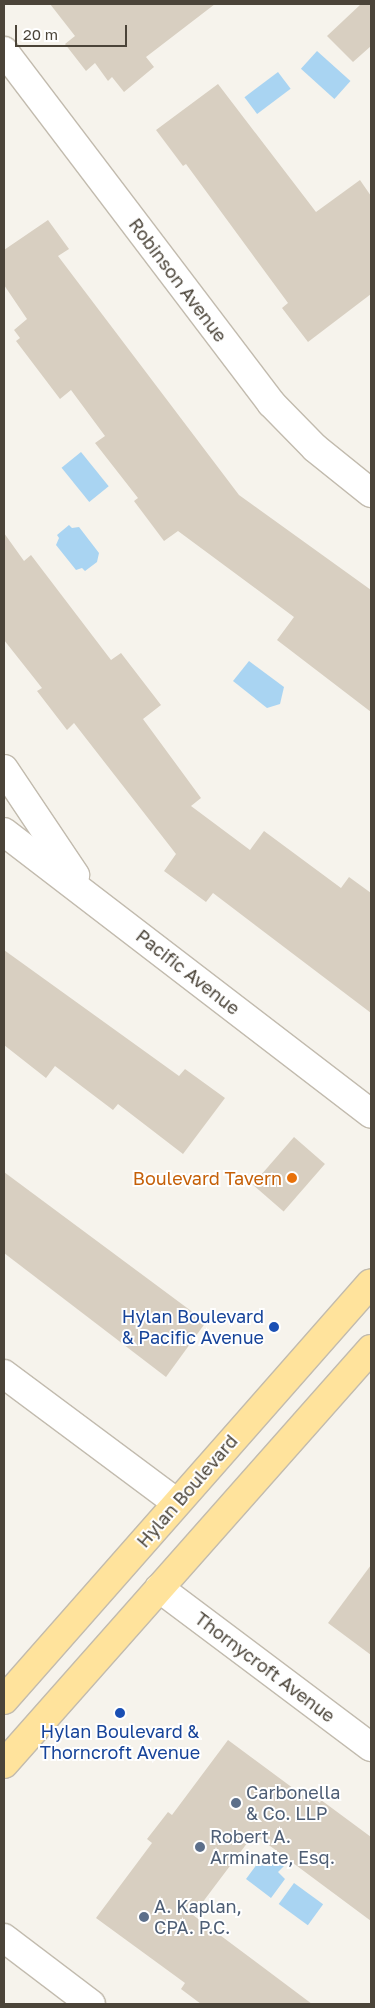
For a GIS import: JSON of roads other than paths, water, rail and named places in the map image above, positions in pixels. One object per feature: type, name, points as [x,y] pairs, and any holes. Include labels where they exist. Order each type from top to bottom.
[{"type":"main road","name":"Hylan Boulevard","points":[[4,1700],[176,1502],[371,1283]]},
{"type":"main road","points":[[4,1764],[371,1349]]},
{"type":"street","name":"Robinson Avenue","points":[[4,50],[271,403],[315,448],[371,493]]},
{"type":"street","points":[[4,769],[87,893]]},
{"type":"street","name":"Pacific Avenue","points":[[4,832],[87,893],[371,1114]]},
{"type":"street","points":[[4,1374],[176,1502]]},
{"type":"street","name":"Thornycroft Avenue","points":[[159,1588],[371,1747]]},
{"type":"street","points":[[4,1938],[91,2004]]},
{"type":"water","points":[[317,51],[350,81],[334,99],[301,69]]},
{"type":"water","points":[[278,72],[291,89],[257,114],[244,97]]},
{"type":"water","points":[[81,452],[109,486],[89,502],[62,468]]},
{"type":"water","points":[[69,525],[72,528],[79,527],[99,553],[97,562],[85,571],[82,568],[76,570],[56,545],[59,538],[57,535]]},
{"type":"water","points":[[249,661],[284,687],[280,704],[267,708],[233,681]]},
{"type":"water","points":[[269,1855],[284,1866],[278,1872],[285,1879],[271,1898],[246,1879],[260,1860],[264,1862]]},
{"type":"water","points":[[294,1883],[323,1904],[308,1925],[279,1904]]},
{"type":"place","name":"Boulevard Tavern","points":[[292,1178]]},
{"type":"place","name":"Hylan Boulevard & Pacific Avenue","points":[[274,1327]]},
{"type":"place","name":"Hylan Boulevard & Thorncroft Avenue","points":[[120,1713]]},
{"type":"place","name":"Carbonella & Co. LLP","points":[[236,1803]]},
{"type":"place","name":"Robert A. Arminate, Esq.","points":[[200,1847]]},
{"type":"place","name":"A. Kaplan, CPA. P.C.","points":[[144,1917]]}]
